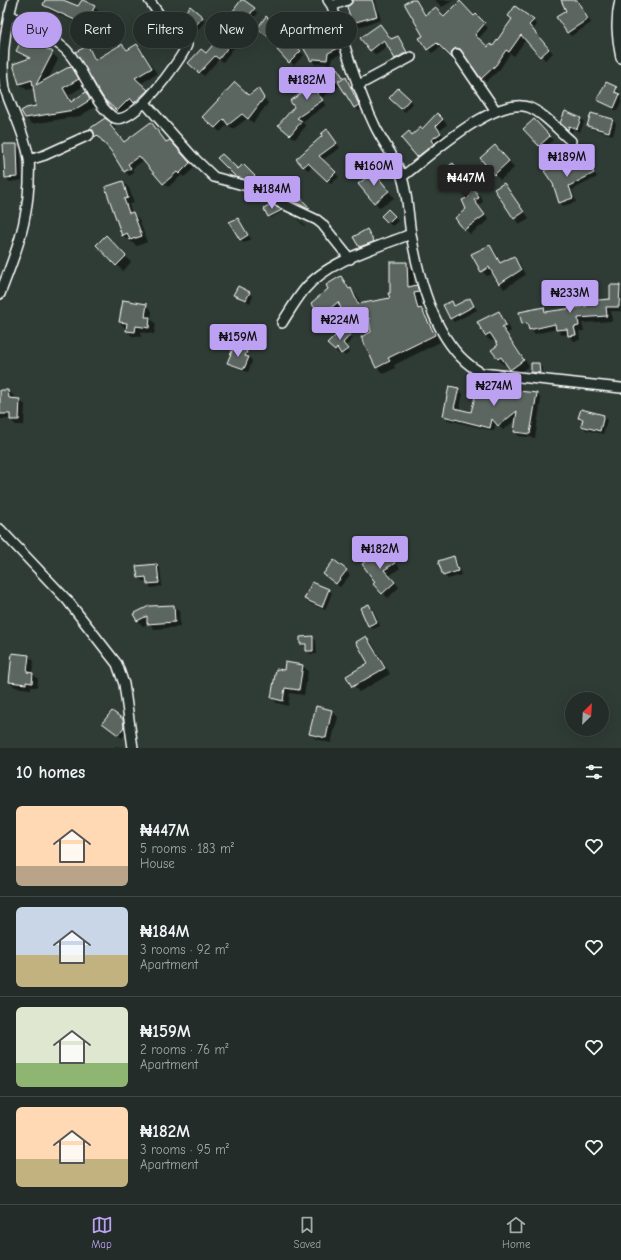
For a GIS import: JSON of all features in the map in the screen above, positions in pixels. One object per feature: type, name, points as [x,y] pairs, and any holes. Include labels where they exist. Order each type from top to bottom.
[{"type":"street","points":[[0,294],[22,234],[28,200],[29,160],[20,125],[2,88],[1,44],[13,0]]},
{"type":"street","points":[[9,14],[64,48],[96,98],[112,116],[117,119],[123,119],[145,103],[187,45],[185,37],[166,24],[149,0]]},
{"type":"street","points":[[347,0],[330,3],[357,86],[374,126],[402,177],[417,263],[432,313],[448,339],[468,365],[490,376],[621,388]]},
{"type":"street","points":[[620,0],[617,14],[618,39],[621,58]]},
{"type":"street","points":[[457,54],[496,111]]},
{"type":"street","points":[[357,86],[412,57]]},
{"type":"street","points":[[145,103],[192,156],[211,174],[218,178],[261,190],[279,202],[317,220],[322,224],[350,259]]},
{"type":"street","points":[[402,177],[454,136],[496,111],[518,105],[529,108],[540,114],[571,141]]},
{"type":"street","points":[[29,160],[45,155],[89,134]]},
{"type":"street","points":[[282,323],[304,290],[314,280],[350,259],[411,234]]},
{"type":"street","points":[[0,529],[68,601],[117,664],[124,684],[133,748]]},
{"type":"building","points":[[45,0],[63,0],[78,6],[83,0],[95,6],[92,12],[70,12],[70,18],[62,14],[62,12],[58,12],[43,5]]},
{"type":"building","points":[[241,0],[244,0],[255,8],[252,12],[233,11]]},
{"type":"building","points":[[353,0],[372,0],[377,16],[357,22],[357,12],[349,12],[347,7]]},
{"type":"building","points":[[411,0],[416,0],[425,15],[436,7],[444,17],[460,1],[474,16],[476,14],[485,23],[475,35],[488,47],[490,44],[493,46],[512,19],[508,16],[515,6],[534,20],[529,25],[549,49],[540,57],[521,35],[509,52],[506,50],[496,65],[481,79],[460,49],[456,48],[452,51],[451,55],[454,60],[437,43],[427,50],[419,38],[423,36],[405,5],[405,3]]},
{"type":"building","points":[[561,0],[577,0],[588,19],[567,33],[556,17],[566,11]]},
{"type":"building","points":[[190,6],[203,17],[197,24],[197,12],[185,12]]},
{"type":"building","points":[[266,16],[266,35],[258,30]]},
{"type":"building","points":[[380,24],[391,39],[398,36],[407,52],[395,59],[384,40],[370,51],[360,38]]},
{"type":"building","points":[[133,46],[133,48],[140,48],[152,68],[135,78],[148,90],[134,103],[130,98],[117,111],[104,99],[75,52],[84,48],[89,48],[95,60],[115,48],[125,48],[127,50]]},
{"type":"building","points":[[18,48],[45,48],[53,52],[36,85],[67,68],[72,67],[79,79],[63,88],[71,102],[86,92],[90,100],[74,110],[25,118],[21,111],[26,108],[36,106],[32,80],[19,84],[13,64],[30,58],[16,51]]},
{"type":"building","points":[[210,48],[227,48],[219,59],[215,56],[199,73],[188,63],[201,49],[206,53]]},
{"type":"building","points":[[279,48],[298,48],[301,51],[289,63],[277,50]]},
{"type":"building","points":[[339,48],[328,53],[327,60],[314,59],[311,61],[304,49]]},
{"type":"building","points":[[337,68],[343,77],[317,93],[323,100],[297,118],[302,121],[290,135],[278,125],[294,107],[290,101]]},
{"type":"building","points":[[346,77],[359,105],[354,108],[338,82]]},
{"type":"building","points":[[235,82],[249,95],[258,88],[264,98],[248,119],[242,114],[228,125],[224,119],[215,128],[202,117]]},
{"type":"building","points":[[606,82],[617,87],[615,92],[620,94],[614,108],[597,100]]},
{"type":"building","points":[[398,88],[410,99],[401,109],[389,98]]},
{"type":"building","points":[[565,111],[581,118],[577,129],[569,126],[568,130],[560,123]]},
{"type":"building","points":[[437,113],[443,119],[436,126],[441,133],[431,140],[434,144],[417,157],[401,138],[409,131],[412,135],[421,127],[422,129]]},
{"type":"building","points":[[591,113],[613,119],[609,132],[587,126]]},
{"type":"building","points":[[105,118],[112,123],[110,125],[124,142],[151,122],[166,142],[170,140],[190,163],[179,174],[177,172],[163,184],[139,156],[128,164],[131,168],[124,172],[111,151],[97,135],[95,137],[93,130],[89,129]]},
{"type":"building","points":[[534,119],[550,136],[539,146],[523,129]]},
{"type":"building","points":[[327,129],[337,143],[319,156],[336,172],[327,181],[308,163],[303,167],[296,159],[322,136],[321,134]]},
{"type":"building","points":[[3,144],[17,144],[18,177],[5,178]]},
{"type":"building","points":[[495,145],[509,161],[494,175],[480,158]]},
{"type":"building","points":[[222,154],[238,169],[243,164],[255,176],[250,181],[236,177],[217,158]]},
{"type":"building","points":[[561,160],[567,170],[581,162],[582,164],[587,161],[594,173],[569,186],[573,198],[559,203],[553,184],[544,171]]},
{"type":"building","points":[[453,163],[476,192],[479,198],[474,200],[485,215],[464,230],[455,218],[466,209],[462,200],[469,197],[458,181],[453,177],[450,179],[443,170]]},
{"type":"building","points":[[374,172],[389,191],[374,203],[358,184]]},
{"type":"building","points":[[123,181],[128,198],[124,199],[129,213],[133,212],[142,236],[130,240],[127,233],[122,236],[105,187]]},
{"type":"building","points":[[504,183],[524,212],[514,219],[494,189]]},
{"type":"building","points":[[289,186],[310,208],[309,209],[278,194]]},
{"type":"building","points":[[272,204],[282,210],[268,217],[264,209]]},
{"type":"building","points":[[388,209],[395,216],[388,223],[381,216]]},
{"type":"building","points":[[238,218],[248,235],[240,240],[229,222]]},
{"type":"building","points":[[367,229],[374,242],[359,247],[353,237]]},
{"type":"building","points":[[106,235],[126,256],[116,266],[96,245]]},
{"type":"building","points":[[490,245],[500,263],[514,256],[521,270],[499,284],[489,267],[481,272],[471,254]]},
{"type":"building","points":[[390,262],[407,262],[408,287],[417,285],[419,292],[414,293],[418,309],[421,308],[435,335],[388,358],[390,361],[376,368],[361,337],[371,332],[369,318],[349,326],[338,302],[321,316],[311,303],[328,289],[326,285],[341,276],[349,289],[351,288],[358,304],[390,298],[388,293],[390,293]]},
{"type":"building","points":[[610,285],[620,285],[619,307],[606,307],[607,316],[578,318],[579,326],[574,327],[576,335],[568,336],[567,329],[556,330],[555,324],[529,330],[527,323],[522,324],[519,312],[544,307],[545,312],[587,306],[587,301],[610,299]]},
{"type":"building","points":[[238,286],[250,292],[246,300],[233,295]]},
{"type":"building","points":[[470,298],[474,306],[450,319],[443,305],[452,301],[454,306]]},
{"type":"building","points":[[123,300],[147,304],[145,317],[150,317],[149,328],[136,326],[135,332],[126,331],[127,323],[119,322]]},
{"type":"building","points":[[499,311],[506,325],[502,327],[524,360],[510,370],[501,357],[498,359],[491,350],[498,345],[490,333],[485,336],[477,322]]},
{"type":"building","points":[[343,328],[351,334],[343,343],[348,349],[341,354],[337,348],[335,351],[327,344]]},
{"type":"building","points":[[234,346],[247,351],[245,356],[249,357],[244,369],[227,363]]},
{"type":"building","points":[[531,363],[539,363],[540,373],[531,372]]},
{"type":"building","points":[[472,384],[490,388],[537,393],[530,434],[514,432],[517,411],[498,426],[492,419],[490,428],[443,416],[449,386],[459,388],[454,408],[471,412],[475,397],[469,396]]},
{"type":"building","points":[[0,390],[8,390],[9,398],[20,399],[19,420],[10,420],[10,414],[0,414]]},
{"type":"building","points":[[581,409],[604,415],[600,431],[581,426],[583,419],[578,418]]},
{"type":"building","points":[[385,548],[395,563],[384,570],[395,582],[382,594],[373,584],[375,582],[362,564]]},
{"type":"building","points":[[454,556],[458,571],[443,576],[438,561]]},
{"type":"building","points":[[334,560],[347,570],[336,584],[323,574]]},
{"type":"building","points":[[157,564],[159,583],[147,584],[146,577],[138,578],[136,566]]},
{"type":"building","points":[[312,582],[329,589],[322,607],[304,599]]},
{"type":"building","points":[[369,604],[377,622],[368,626],[360,608]]},
{"type":"building","points":[[174,605],[175,622],[147,624],[147,616],[137,621],[133,614],[149,606]]},
{"type":"building","points":[[313,636],[313,651],[306,651],[306,644],[300,644],[300,637]]},
{"type":"building","points":[[366,636],[385,668],[352,687],[346,676],[368,663],[356,642]]},
{"type":"building","points":[[12,653],[29,655],[27,672],[33,673],[32,683],[26,682],[26,684],[9,682]]},
{"type":"building","points":[[285,662],[303,665],[299,690],[285,688],[283,701],[271,698],[276,669],[284,670]]},
{"type":"building","points":[[316,706],[332,710],[326,738],[309,734]]},
{"type":"building","points":[[112,711],[123,719],[124,727],[118,735],[102,723]]}]
